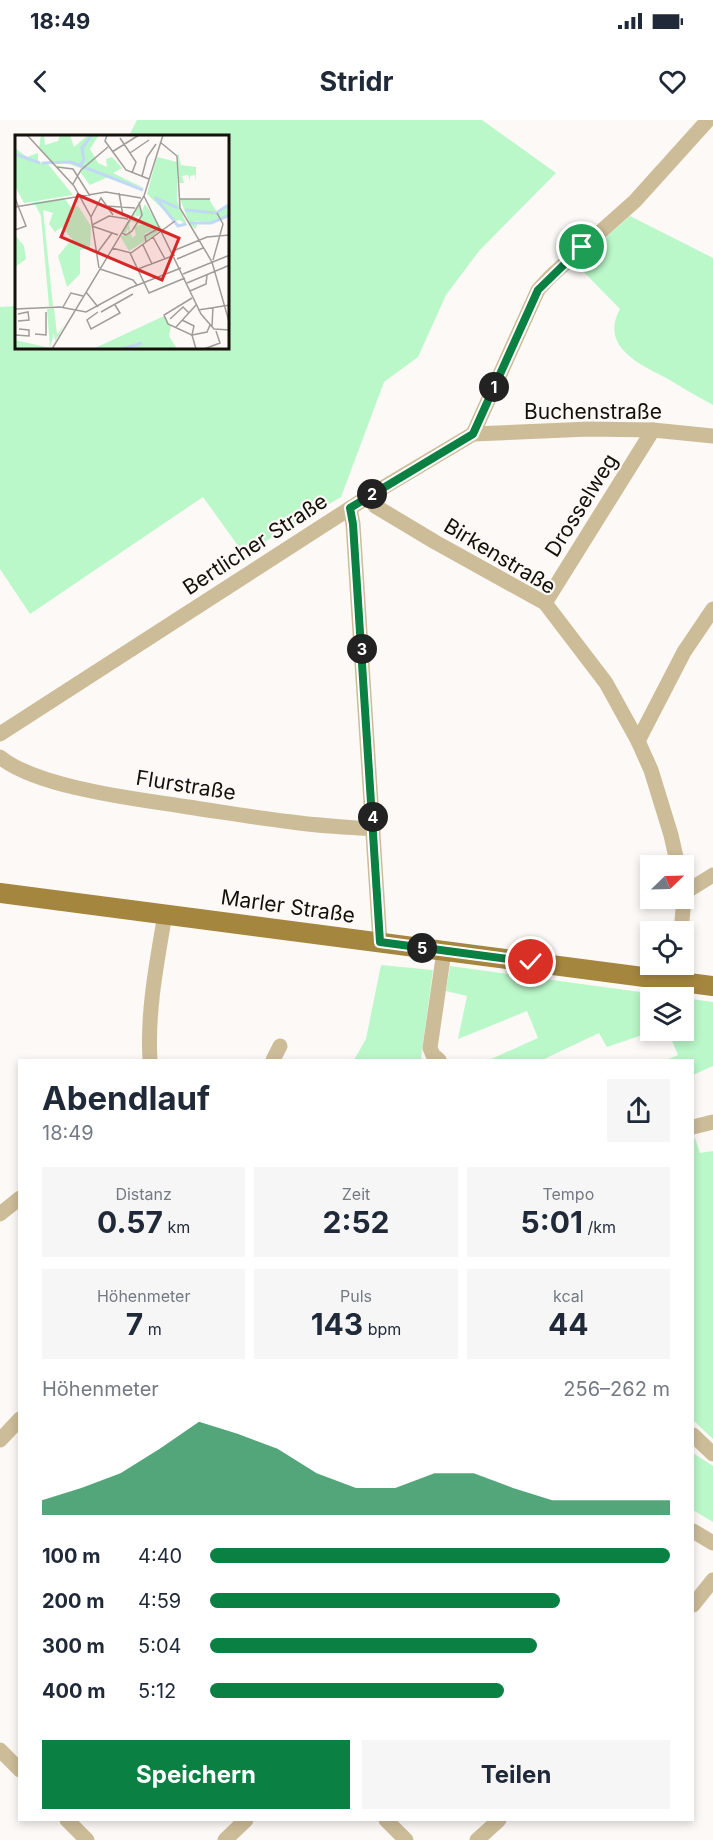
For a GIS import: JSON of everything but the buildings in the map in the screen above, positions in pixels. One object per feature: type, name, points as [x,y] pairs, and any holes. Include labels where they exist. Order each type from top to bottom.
[{"type":"main road","name":"Marler Straße","points":[[0,893],[444,951],[640,969]]},
{"type":"main road","name":"Marler Straße","points":[[683,975],[713,986]]},
{"type":"street","points":[[473,434],[538,290],[635,201],[709,120],[713,127]]},
{"type":"street","name":"Buchenstraße","points":[[473,434],[589,429],[653,430],[713,436]]},
{"type":"street","name":"Drosselweg","points":[[544,603],[653,430]]},
{"type":"street","name":"Bertlicher Straße","points":[[0,734],[350,508],[473,434]]},
{"type":"street","name":"Birkenstraße","points":[[369,496],[375,506],[544,603],[606,683],[639,741],[651,770],[675,855]]},
{"type":"street","points":[[350,508],[353,524],[380,942]]},
{"type":"street","points":[[639,741],[684,651],[713,609]]},
{"type":"street","name":"Flurstraße","points":[[0,757],[22,771],[61,784],[109,794],[292,823],[373,829]]},
{"type":"street","points":[[694,888],[713,875]]},
{"type":"street","points":[[150,1059],[149,1037],[154,981],[165,914]]},
{"type":"street","points":[[438,1059],[430,1048],[444,951]]},
{"type":"street","points":[[274,1059],[280,1046]]},
{"type":"street","points":[[694,1127],[713,1122]]},
{"type":"street","points":[[0,1214],[18,1200]]},
{"type":"street","points":[[0,1440],[17,1427]]},
{"type":"street","points":[[694,1436],[713,1454]]},
{"type":"street","points":[[694,1532],[713,1543]]},
{"type":"street","points":[[694,1604],[713,1580]]},
{"type":"street","points":[[0,1750],[18,1768]]},
{"type":"street","points":[[225,1840],[245,1821]]},
{"type":"street","points":[[387,1821],[406,1840]]},
{"type":"street","points":[[486,1837],[498,1821]]},
{"type":"green space","points":[[137,120],[482,120],[556,173],[479,251],[446,295],[418,357],[384,382],[341,497],[244,554],[203,497],[30,614],[0,569],[0,307],[15,306],[15,350],[230,350],[230,135],[130,135]]},
{"type":"green space","points":[[630,216],[713,258],[713,405],[646,368],[626,353],[615,334],[615,322],[620,309],[576,264]]},
{"type":"green space","points":[[381,965],[433,970],[422,1059],[355,1059],[366,1039]]},
{"type":"green space","points":[[450,966],[640,992],[640,1036],[607,1047],[599,1033],[544,1059],[491,1059],[538,1038],[527,1011],[458,1039],[467,996],[446,991]]},
{"type":"green space","points":[[694,999],[713,1002],[713,1066],[694,1075],[694,1059],[668,1059],[678,1055],[672,1041],[694,1041]]},
{"type":"green space","points":[[694,1138],[700,1153],[713,1151],[713,1439],[694,1421]]},
{"type":"green space","points":[[694,1454],[713,1466],[713,1522],[694,1511]]},
{"type":"route","points":[[531,962],[380,942],[353,524],[350,508],[473,434],[538,290],[582,247]]}]
